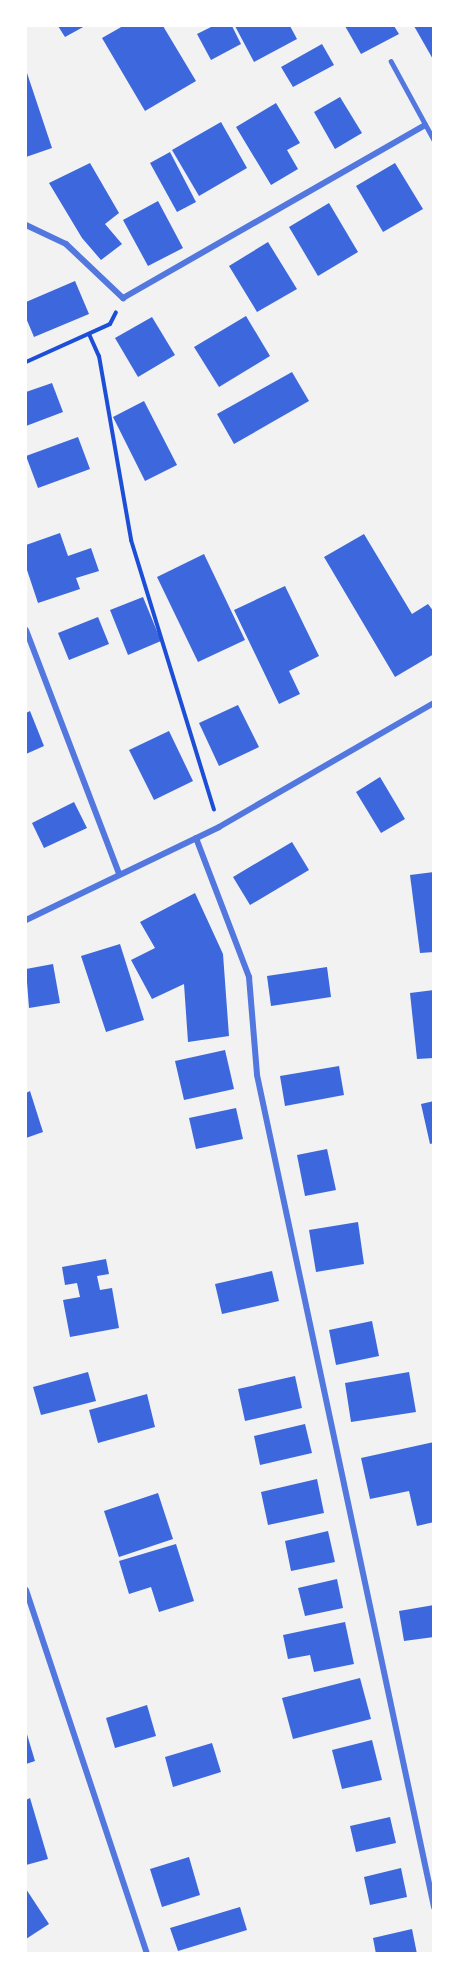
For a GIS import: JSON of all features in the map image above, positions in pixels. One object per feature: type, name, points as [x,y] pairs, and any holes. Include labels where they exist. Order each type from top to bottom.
[{"type":"street","points":[[26,225],[66,244],[123,298],[424,125]]},
{"type":"street","points":[[26,630],[119,873]]},
{"type":"street","points":[[26,920],[119,873],[219,827],[434,703]]},
{"type":"street","points":[[196,838],[249,977],[257,1075],[434,1907]]},
{"type":"street","points":[[26,1590],[147,1953]]},
{"type":"lane","points":[[391,61],[434,140]]},
{"type":"path","points":[[26,363],[110,324],[123,298]]},
{"type":"path","points":[[89,334],[99,356],[130,540],[219,827]]},
{"type":"building","points":[[58,26],[85,26],[65,37]]},
{"type":"building","points":[[123,26],[163,26],[196,81],[145,111],[102,38]]},
{"type":"building","points":[[213,26],[232,26],[241,44],[211,60],[197,34]]},
{"type":"building","points":[[235,26],[290,26],[297,39],[254,62]]},
{"type":"building","points":[[345,26],[394,26],[399,34],[361,54]]},
{"type":"building","points":[[414,26],[434,26],[434,61]]},
{"type":"building","points":[[322,44],[334,65],[293,87],[281,67]]},
{"type":"building","points":[[26,70],[52,148],[26,157]]},
{"type":"building","points":[[340,97],[362,133],[335,149],[314,112]]},
{"type":"building","points":[[276,103],[300,143],[287,150],[298,169],[271,185],[236,127]]},
{"type":"building","points":[[221,122],[247,168],[199,196],[172,150]]},
{"type":"building","points":[[170,152],[196,202],[177,212],[150,163]]},
{"type":"building","points":[[90,163],[119,213],[105,224],[122,244],[101,260],[82,238],[49,183]]},
{"type":"building","points":[[395,163],[423,209],[383,232],[356,186]]},
{"type":"building","points":[[158,201],[183,248],[148,266],[123,220]]},
{"type":"building","points":[[329,203],[358,252],[318,276],[289,227]]},
{"type":"building","points":[[268,242],[297,289],[257,312],[229,266]]},
{"type":"building","points":[[75,281],[89,314],[34,337],[26,318],[26,302]]},
{"type":"building","points":[[246,316],[270,356],[219,387],[194,347]]},
{"type":"building","points":[[152,317],[175,355],[138,377],[115,338]]},
{"type":"building","points":[[292,372],[309,401],[234,444],[217,414]]},
{"type":"building","points":[[52,383],[63,412],[26,426],[26,392]]},
{"type":"building","points":[[144,401],[177,465],[145,481],[113,417]]},
{"type":"building","points":[[78,437],[90,469],[38,488],[26,456]]},
{"type":"building","points":[[60,533],[68,556],[91,548],[99,571],[76,578],[80,589],[38,603],[26,567],[26,545]]},
{"type":"building","points":[[364,534],[412,614],[428,604],[434,612],[434,654],[395,677],[324,557]]},
{"type":"building","points":[[204,554],[245,640],[198,662],[157,577]]},
{"type":"building","points":[[285,586],[319,656],[289,671],[300,694],[279,704],[234,610]]},
{"type":"building","points":[[143,597],[161,641],[128,655],[110,610]]},
{"type":"building","points":[[98,617],[109,644],[69,660],[58,633]]},
{"type":"building","points":[[238,705],[259,747],[219,766],[199,723]]},
{"type":"building","points":[[30,711],[44,746],[26,754],[26,713]]},
{"type":"building","points":[[169,731],[193,781],[154,800],[129,750]]},
{"type":"building","points":[[380,777],[405,819],[381,833],[356,792]]},
{"type":"building","points":[[74,802],[87,828],[44,848],[32,823]]},
{"type":"building","points":[[292,842],[309,870],[250,905],[233,877]]},
{"type":"building","points":[[434,872],[434,952],[420,953],[410,875]]},
{"type":"building","points":[[195,893],[223,954],[229,1036],[188,1042],[184,984],[152,999],[131,960],[155,948],[140,922]]},
{"type":"building","points":[[120,944],[144,1020],[106,1032],[81,956]]},
{"type":"building","points":[[53,964],[60,1003],[29,1008],[26,969]]},
{"type":"building","points":[[327,967],[331,997],[271,1006],[267,976]]},
{"type":"building","points":[[434,990],[434,1058],[417,1059],[410,993]]},
{"type":"building","points":[[225,1050],[234,1089],[184,1100],[175,1061]]},
{"type":"building","points":[[339,1066],[344,1095],[285,1106],[280,1076]]},
{"type":"building","points":[[30,1091],[43,1132],[26,1138],[26,1093]]},
{"type":"building","points":[[434,1101],[434,1143],[430,1144],[421,1104]]},
{"type":"building","points":[[236,1108],[243,1139],[196,1149],[189,1118]]},
{"type":"building","points":[[327,1149],[336,1190],[305,1196],[297,1155]]},
{"type":"building","points":[[358,1222],[364,1264],[316,1272],[309,1230]]},
{"type":"building","points":[[106,1259],[109,1274],[97,1276],[100,1290],[112,1288],[119,1328],[70,1337],[63,1300],[80,1297],[77,1283],[65,1285],[62,1267]]},
{"type":"building","points":[[272,1271],[279,1301],[222,1314],[215,1284]]},
{"type":"building","points":[[372,1321],[379,1356],[336,1365],[329,1330]]},
{"type":"building","points":[[88,1372],[96,1401],[41,1415],[33,1387]]},
{"type":"building","points":[[409,1372],[416,1412],[351,1422],[345,1383]]},
{"type":"building","points":[[295,1376],[302,1408],[245,1421],[238,1389]]},
{"type":"building","points":[[147,1394],[155,1427],[98,1443],[89,1410]]},
{"type":"building","points":[[305,1424],[312,1453],[260,1465],[254,1436]]},
{"type":"building","points":[[434,1442],[434,1522],[417,1526],[409,1491],[370,1499],[361,1458]]},
{"type":"building","points":[[317,1479],[324,1513],[268,1525],[261,1492]]},
{"type":"building","points":[[158,1493],[173,1539],[119,1557],[104,1511]]},
{"type":"building","points":[[328,1531],[335,1562],[291,1571],[285,1541]]},
{"type":"building","points":[[176,1544],[194,1601],[159,1612],[151,1587],[129,1594],[119,1561]]},
{"type":"building","points":[[337,1579],[343,1608],[305,1616],[298,1588]]},
{"type":"building","points":[[434,1605],[434,1637],[404,1641],[399,1611]]},
{"type":"building","points":[[345,1622],[354,1664],[314,1672],[310,1655],[288,1659],[283,1635]]},
{"type":"building","points":[[360,1678],[371,1719],[293,1739],[282,1698]]},
{"type":"building","points":[[147,1705],[156,1736],[115,1748],[106,1718]]},
{"type":"building","points":[[26,1731],[35,1761],[26,1764]]},
{"type":"building","points":[[372,1740],[382,1780],[342,1789],[332,1750]]},
{"type":"building","points":[[212,1743],[221,1772],[173,1787],[165,1757]]},
{"type":"building","points":[[30,1798],[48,1859],[26,1865],[26,1800]]},
{"type":"building","points":[[390,1817],[396,1843],[356,1852],[350,1826]]},
{"type":"building","points":[[189,1857],[200,1895],[162,1907],[150,1869]]},
{"type":"building","points":[[401,1868],[407,1897],[370,1905],[364,1877]]},
{"type":"building","points":[[26,1889],[49,1924],[26,1939]]},
{"type":"building","points":[[240,1907],[247,1930],[178,1951],[170,1928]]},
{"type":"building","points":[[412,1929],[417,1954],[376,1954],[373,1938]]}]
